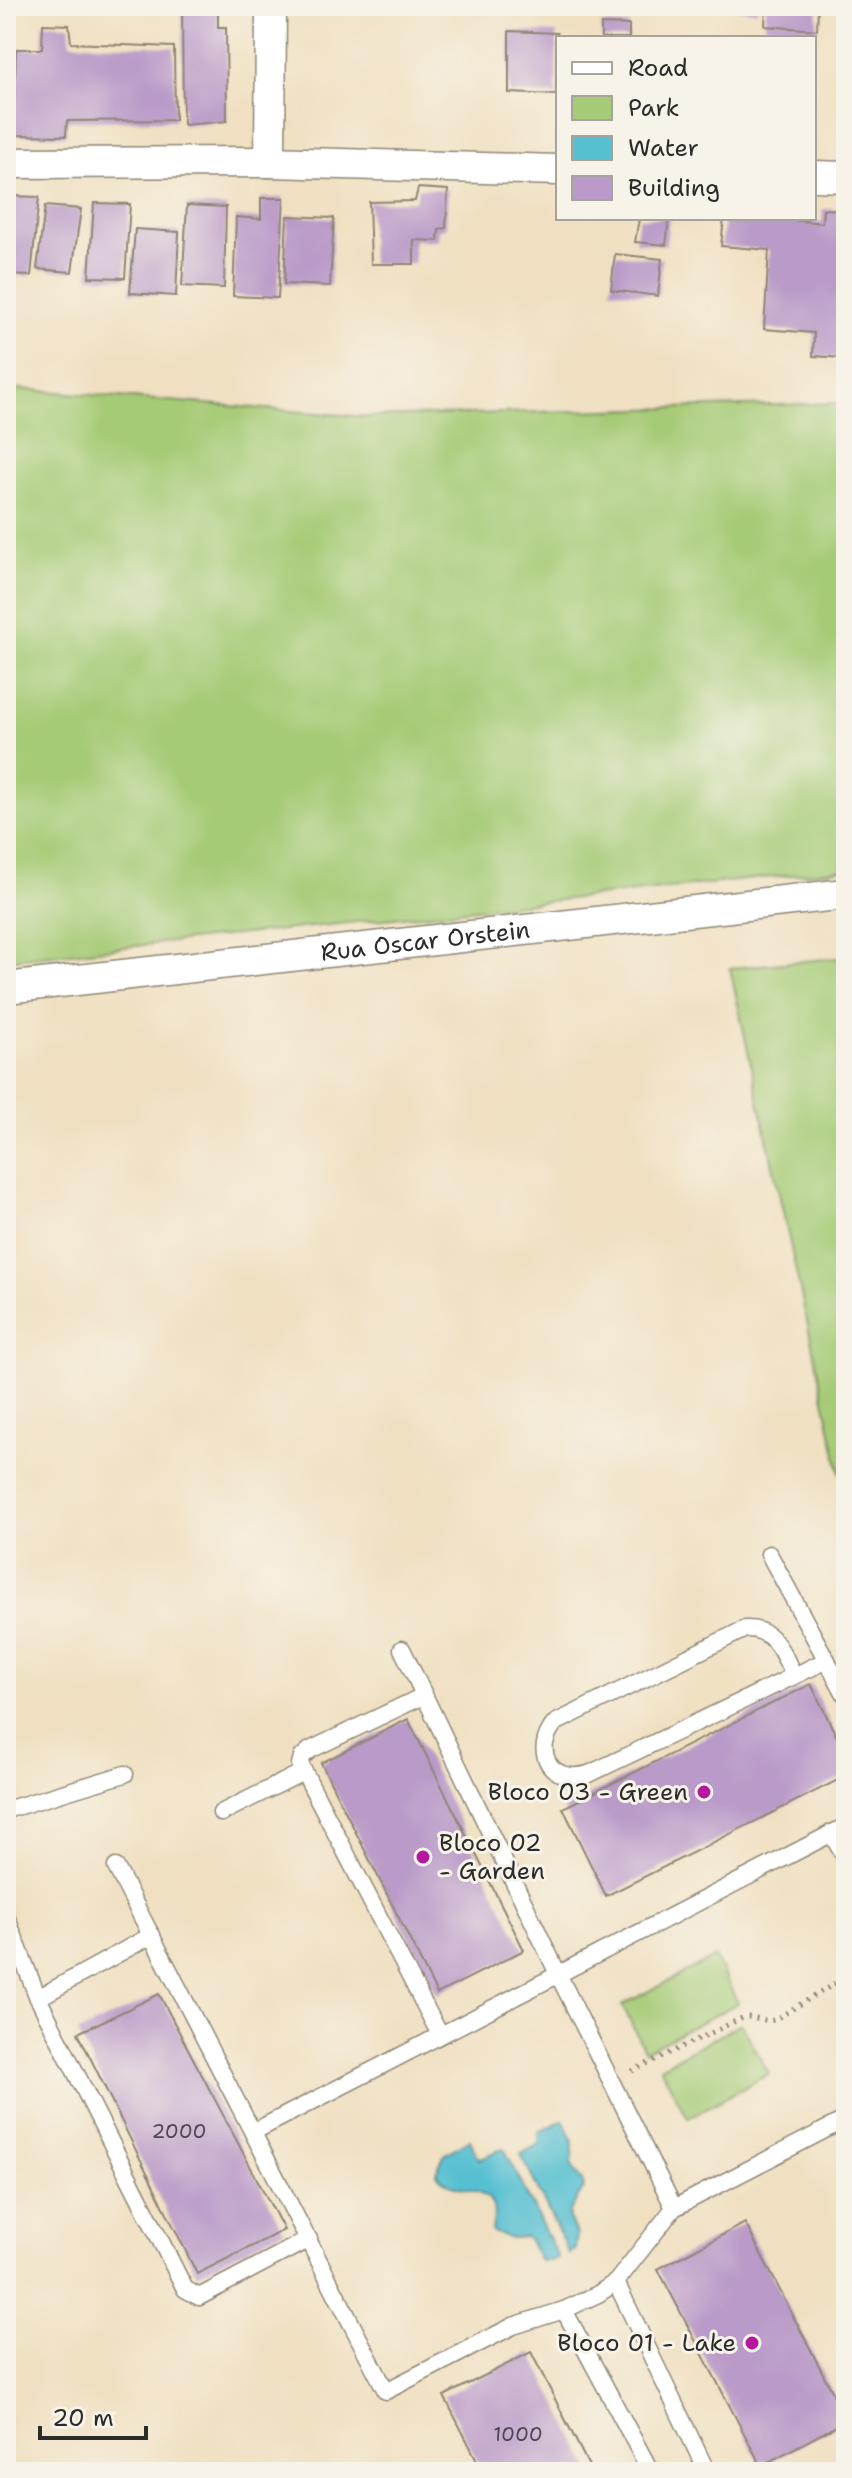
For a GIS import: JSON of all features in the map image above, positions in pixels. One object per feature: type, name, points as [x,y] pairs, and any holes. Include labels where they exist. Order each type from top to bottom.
[{"type":"street","points":[[270,162],[271,6]]},
{"type":"street","points":[[6,163],[270,162],[556,170]]},
{"type":"street","points":[[816,176],[846,177]]},
{"type":"street","name":"Rua Oscar Orstein","points":[[6,988],[846,894]]},
{"type":"lane","points":[[769,1554],[846,1696]]},
{"type":"lane","points":[[794,1676],[770,1635],[757,1628],[745,1629],[555,1723],[547,1733],[544,1750],[549,1765],[561,1775],[574,1778],[589,1774],[794,1676],[827,1660]]},
{"type":"lane","points":[[402,1649],[674,2208]]},
{"type":"lane","points":[[423,1696],[310,1750],[302,1757],[300,1764],[440,2035]]},
{"type":"lane","points":[[221,1813],[303,1772]]},
{"type":"lane","points":[[6,1810],[125,1774]]},
{"type":"lane","points":[[253,2132],[838,1829],[846,1859]]},
{"type":"lane","points":[[116,1867],[386,2391],[513,2326],[564,2310],[598,2294],[616,2282],[674,2208],[846,2119]]},
{"type":"lane","points":[[6,1916],[38,1998],[185,2289],[199,2297],[309,2239]]},
{"type":"lane","points":[[38,1998],[152,1935]]},
{"type":"lane","points":[[616,2282],[707,2472]]},
{"type":"lane","points":[[564,2310],[651,2472]]},
{"type":"path","points":[[612,2080],[736,2020],[750,2016],[774,2020],[846,1977]]},
{"type":"green space","points":[[6,388],[367,417],[846,403],[846,869],[6,960]]},
{"type":"green space","points":[[846,957],[846,1471],[840,1473],[730,968]]},
{"type":"green space","points":[[715,1957],[738,2003],[645,2051],[622,2005]]},
{"type":"green space","points":[[741,2023],[769,2074],[688,2118],[660,2067]]},
{"type":"water","points":[[563,2120],[573,2141],[572,2165],[583,2183],[583,2189],[569,2212],[577,2235],[575,2248],[569,2254],[521,2154],[539,2144],[539,2132]]},
{"type":"water","points":[[470,2140],[479,2159],[504,2148],[558,2258],[540,2261],[527,2237],[511,2238],[492,2232],[494,2210],[489,2199],[475,2191],[449,2184],[436,2172],[445,2154]]},
{"type":"building","points":[[182,6],[218,6],[218,27],[226,27],[227,121],[183,125]]},
{"type":"building","points":[[757,6],[757,11],[722,8]]},
{"type":"building","points":[[766,6],[818,6],[817,30],[765,26]]},
{"type":"building","points":[[843,6],[846,6],[846,26],[842,26]]},
{"type":"building","points":[[43,24],[69,25],[71,43],[174,47],[175,120],[67,121],[66,136],[13,135],[16,49],[42,49]]},
{"type":"building","points":[[601,24],[629,25],[629,36],[601,36]]},
{"type":"building","points":[[509,31],[557,33],[556,95],[509,93]]},
{"type":"building","points":[[418,188],[448,190],[446,228],[439,229],[438,241],[414,240],[414,264],[371,264],[369,202],[415,201]]},
{"type":"building","points":[[6,196],[39,197],[31,276],[6,275]]},
{"type":"building","points":[[261,198],[284,198],[278,298],[233,296],[236,217],[261,219]]},
{"type":"building","points":[[94,203],[130,204],[125,278],[89,277]]},
{"type":"building","points":[[187,205],[226,207],[224,288],[182,286]]},
{"type":"building","points":[[45,206],[81,209],[72,272],[37,269]]},
{"type":"building","points":[[823,209],[846,210],[846,358],[813,356],[814,333],[764,329],[769,250],[721,246],[724,220],[822,223]]},
{"type":"building","points":[[287,216],[334,218],[330,286],[284,284]]},
{"type":"building","points":[[639,220],[669,220],[666,245],[635,242]]},
{"type":"building","points":[[135,229],[179,232],[176,296],[130,293]]},
{"type":"building","points":[[615,254],[662,259],[658,296],[611,290]]},
{"type":"building","name":"Bloco 03 - Green","points":[[811,1684],[846,1756],[846,1776],[606,1896],[563,1808]]},
{"type":"building","name":"Bloco 02 - Garden","points":[[408,1719],[524,1950],[437,1994],[321,1763]]},
{"type":"building","points":[[159,1994],[284,2230],[197,2274],[78,2033]]},
{"type":"building","name":"Bloco 01 - Lake","points":[[745,2223],[846,2418],[846,2421],[761,2466],[658,2269]]},
{"type":"building","points":[[531,2352],[592,2472],[483,2472],[444,2396]]},
{"type":"place","name":"Bloco 03 - Green","points":[[704,1792]]},
{"type":"place","name":"Bloco 02 - Garden","points":[[423,1857]]},
{"type":"place","name":"Bloco 01 - Lake","points":[[752,2343]]}]
